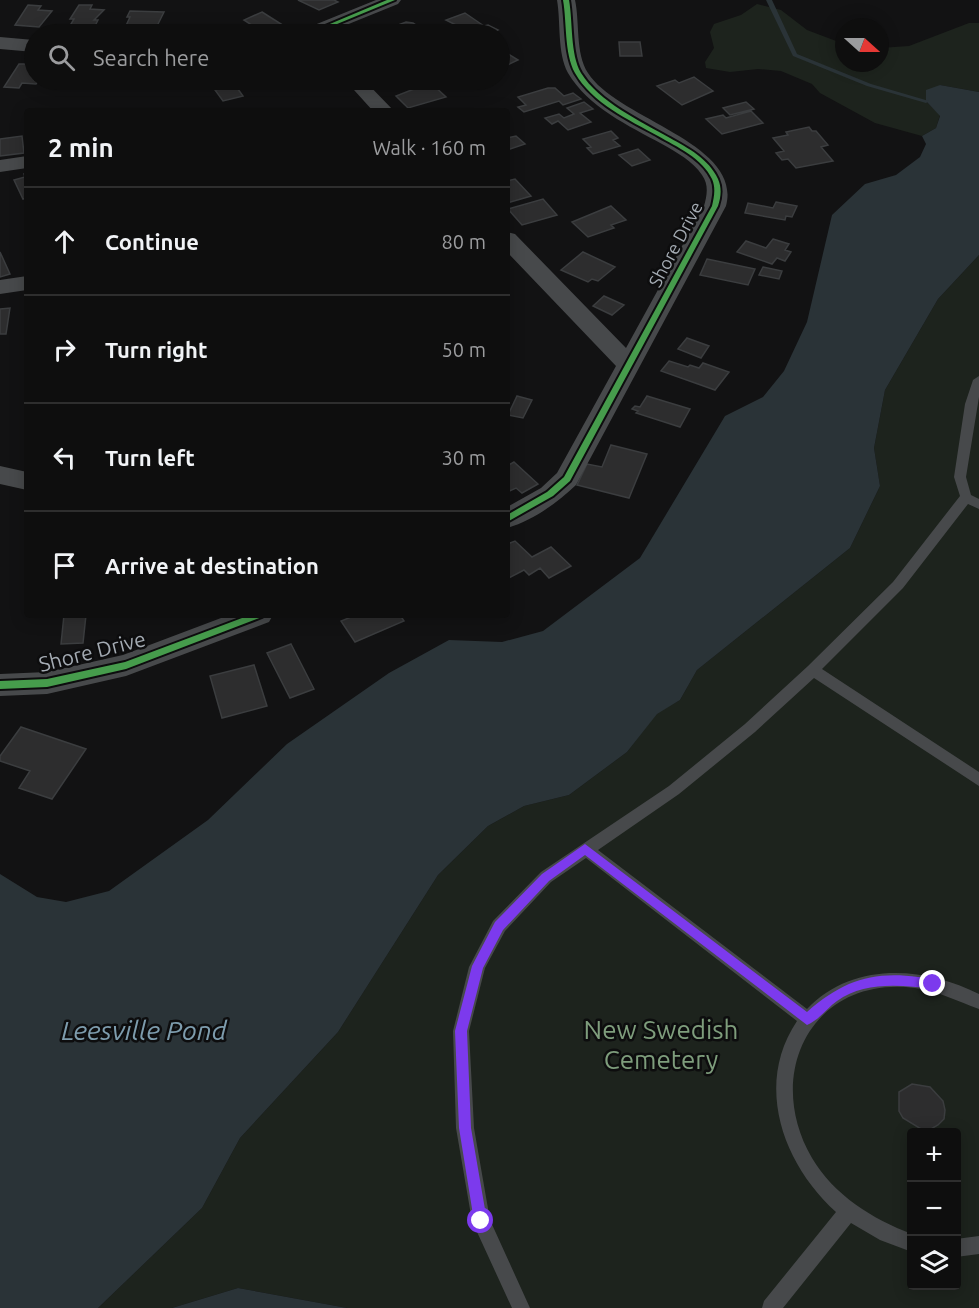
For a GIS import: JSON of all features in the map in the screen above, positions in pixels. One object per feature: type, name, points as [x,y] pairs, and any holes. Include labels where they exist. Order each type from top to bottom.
[{"type":"street","points":[[334,24],[393,0]]},
{"type":"street","name":"Shore Drive","points":[[510,517],[550,494],[567,480],[716,206],[719,191],[715,176],[685,148],[616,109],[593,91],[576,71],[566,0]]},
{"type":"street","points":[[0,43],[24,45]]},
{"type":"street","points":[[364,90],[381,108]]},
{"type":"street","points":[[0,166],[24,162]]},
{"type":"street","points":[[510,242],[629,365]]},
{"type":"street","points":[[0,287],[24,283]]},
{"type":"street","points":[[0,475],[24,479]]},
{"type":"street","name":"Shore Drive","points":[[0,685],[46,683],[126,665],[251,618]]},
{"type":"lane","points":[[521,1308],[481,1221],[465,1128],[461,1031],[477,966],[499,926],[546,877],[674,790],[750,728],[813,670],[898,585],[972,501],[960,477],[971,404],[979,380]]},
{"type":"lane","points":[[813,670],[979,780]]},
{"type":"lane","points":[[585,849],[807,1019]]},
{"type":"lane","points":[[907,1242],[873,1228],[848,1212],[822,1187],[802,1159],[785,1113],[784,1083],[788,1055],[807,1019],[824,1003],[845,990],[881,980],[906,979],[933,984],[959,992],[979,1002]]},
{"type":"lane","points":[[771,1308],[848,1212]]},
{"type":"lane","points":[[961,1247],[979,1245]]},
{"type":"green space","points":[[757,4],[781,10],[807,30],[835,41],[835,72],[889,72],[889,47],[909,46],[969,23],[979,23],[979,92],[940,85],[926,101],[940,115],[936,128],[922,136],[875,123],[820,93],[812,84],[781,71],[758,69],[730,72],[706,68],[705,62],[714,48],[710,32],[714,24],[741,15]]},
{"type":"green space","name":"New Swedish Cemetery","points":[[979,255],[979,1308],[347,1308],[238,1288],[172,1308],[98,1308],[202,1208],[240,1138],[338,1032],[438,875],[488,826],[524,806],[569,795],[627,752],[657,713],[680,700],[697,670],[850,548],[880,486],[874,448],[885,390],[938,299]]},
{"type":"water","name":"Leesville Pond","points":[[940,85],[979,92],[979,255],[938,299],[885,390],[874,448],[880,486],[850,548],[697,670],[680,700],[657,714],[627,752],[569,795],[524,806],[488,826],[438,875],[338,1032],[240,1138],[202,1208],[98,1308],[0,1308],[0,874],[37,897],[66,902],[109,891],[208,820],[287,744],[389,673],[449,640],[502,642],[543,631],[640,558],[725,416],[763,397],[784,371],[807,322],[832,215],[865,184],[896,175],[920,157],[926,144],[922,136],[936,128],[940,116],[926,101],[926,90]]},
{"type":"water","points":[[238,1288],[347,1308],[172,1308]]},
{"type":"building","points":[[298,0],[334,0],[338,2],[319,10]]},
{"type":"building","points":[[28,5],[41,6],[38,10],[52,11],[41,24],[15,25]]},
{"type":"building","points":[[79,5],[92,5],[90,9],[104,10],[94,20],[98,20],[96,24],[71,24],[74,19],[70,19]]},
{"type":"building","points":[[130,11],[164,12],[158,24],[127,24],[130,17],[127,17]]},
{"type":"building","points":[[262,12],[281,24],[250,24],[244,20]]},
{"type":"building","points":[[465,13],[481,24],[454,24],[446,20]]},
{"type":"building","points":[[619,42],[640,42],[642,56],[620,56]]},
{"type":"building","points":[[510,55],[518,60],[510,64]]},
{"type":"building","points":[[19,64],[24,64],[24,83],[19,88],[4,87]]},
{"type":"building","points":[[694,77],[713,91],[682,105],[657,86],[675,80],[679,83]]},
{"type":"building","points":[[555,88],[564,96],[573,93],[581,99],[563,105],[559,101],[524,112],[518,107],[526,105],[518,97]]},
{"type":"building","points":[[215,90],[239,90],[243,96],[223,101]]},
{"type":"building","points":[[412,90],[438,90],[446,97],[408,108],[396,96]]},
{"type":"building","points":[[584,102],[593,109],[580,113],[591,122],[568,130],[558,121],[552,124],[545,118],[559,114],[564,118],[574,114],[567,108]]},
{"type":"building","points":[[746,102],[754,109],[730,115],[723,108]]},
{"type":"building","points":[[751,111],[763,123],[722,134],[706,119],[723,115],[726,118]]},
{"type":"building","points":[[809,127],[812,131],[816,131],[828,145],[821,147],[833,161],[796,168],[788,159],[782,160],[776,153],[784,151],[773,138],[788,135],[786,132]]},
{"type":"building","points":[[611,131],[618,138],[613,140],[620,146],[593,154],[587,148],[591,147],[583,139]]},
{"type":"building","points":[[22,136],[24,153],[0,156],[0,139]]},
{"type":"building","points":[[516,136],[525,144],[510,149],[510,137]]},
{"type":"building","points":[[638,149],[650,160],[632,166],[619,155]]},
{"type":"building","points":[[24,177],[24,199],[23,199],[14,180]]},
{"type":"building","points":[[515,179],[531,196],[510,202],[510,180]]},
{"type":"building","points":[[543,199],[557,215],[522,225],[510,208]]},
{"type":"building","points":[[776,202],[797,206],[792,217],[786,216],[785,220],[745,213],[748,203],[773,208]]},
{"type":"building","points":[[611,206],[626,220],[611,225],[614,228],[588,237],[572,222]]},
{"type":"building","points":[[773,239],[789,244],[785,250],[791,252],[785,261],[777,258],[772,264],[737,252],[746,241],[766,248]]},
{"type":"building","points":[[0,252],[10,274],[0,277]]},
{"type":"building","points":[[583,252],[615,267],[598,281],[592,279],[588,282],[561,270]]},
{"type":"building","points":[[707,259],[755,269],[748,285],[700,275]]},
{"type":"building","points":[[763,267],[782,271],[779,279],[759,275]]},
{"type":"building","points":[[604,296],[624,305],[612,315],[593,306]]},
{"type":"building","points":[[10,308],[6,334],[0,334],[0,309]]},
{"type":"building","points":[[687,338],[709,346],[701,358],[678,349]]},
{"type":"building","points":[[669,361],[699,368],[703,363],[729,372],[715,390],[661,371]]},
{"type":"building","points":[[517,396],[532,400],[523,418],[510,415]]},
{"type":"building","points":[[647,396],[690,409],[680,427],[636,413],[638,411],[632,409],[635,406],[640,407]]},
{"type":"building","points":[[611,445],[647,454],[629,498],[577,485],[587,464],[602,467]]},
{"type":"building","points":[[514,462],[538,484],[522,493],[516,488],[510,491],[510,464]]},
{"type":"building","points":[[515,541],[532,557],[551,547],[571,566],[549,578],[540,568],[529,575],[524,570],[510,577],[510,543]]},
{"type":"building","points":[[64,618],[86,618],[83,643],[61,644]]},
{"type":"building","points":[[348,618],[402,618],[404,621],[355,642],[341,621]]},
{"type":"building","points":[[291,644],[314,689],[290,698],[267,653]]},
{"type":"building","points":[[254,665],[267,706],[222,718],[210,676]]},
{"type":"building","points":[[21,727],[86,749],[52,799],[19,788],[30,771],[0,761],[0,756]]},
{"type":"building","points":[[912,1084],[930,1087],[943,1101],[944,1119],[933,1128],[919,1128],[903,1118],[899,1111],[899,1092]]},
{"type":"waterway","points":[[769,0],[795,55],[869,85],[926,101]]},
{"type":"cycle path","points":[[333,24],[392,0]]},
{"type":"cycle path","points":[[510,517],[550,494],[567,479],[715,206],[717,196],[715,179],[703,163],[685,149],[618,110],[584,81],[578,73],[573,58],[566,0]]},
{"type":"cycle path","points":[[0,685],[47,683],[126,665],[251,618]]},
{"type":"route","points":[[481,1221],[465,1128],[461,1031],[477,966],[499,926],[546,877],[585,849],[807,1019],[834,996],[868,982],[906,979],[933,984]]}]
